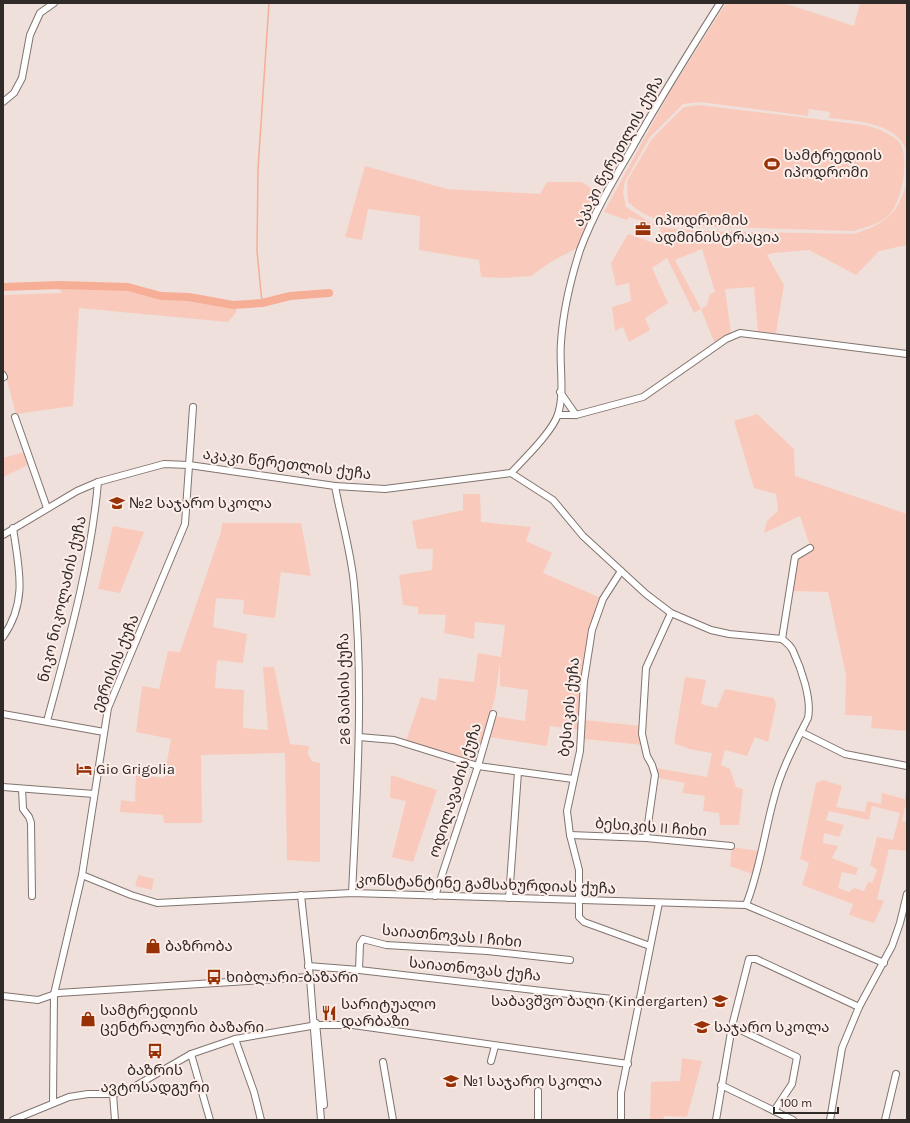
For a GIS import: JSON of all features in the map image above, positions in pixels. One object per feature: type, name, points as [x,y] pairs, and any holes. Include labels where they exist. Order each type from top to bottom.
[{"type":"street","points":[[3,102],[14,93],[22,78],[30,35],[40,13],[54,3]]},
{"type":"street","name":"აკაკი წერეთლის ქუჩა","points":[[3,534],[77,491],[98,482],[164,464],[189,465],[335,486],[385,489],[511,473],[548,431],[558,415],[561,341],[567,301],[583,244],[617,174],[668,85],[720,3]]},
{"type":"street","points":[[558,415],[576,415],[643,397],[726,339],[740,332],[907,354]]},
{"type":"street","points":[[560,392],[576,415]]},
{"type":"street","name":"ეგრისის ქუჩა","points":[[53,1103],[54,994],[82,875],[108,708],[186,524],[193,406]]},
{"type":"street","points":[[15,417],[47,508]]},
{"type":"street","points":[[511,473],[542,491],[553,500],[583,536],[646,594],[671,613],[711,630],[729,634],[782,639],[792,649],[808,697],[809,712],[789,756],[774,796],[757,877],[746,905]]},
{"type":"street","name":"ნიკო ნიკოლაძის ქუჩა","points":[[47,721],[70,635],[94,522],[98,482]]},
{"type":"street","name":"26 მაისის ქუჩა","points":[[335,486],[354,583],[359,672],[359,736],[352,893]]},
{"type":"street","points":[[3,637],[17,610],[18,602],[20,580],[13,528]]},
{"type":"street","points":[[782,639],[795,556],[810,548]]},
{"type":"street","name":"ბესიკის ქუჩა","points":[[621,571],[603,599],[592,630],[584,681],[580,751],[573,779],[568,811],[570,835],[579,870],[579,917],[584,922],[650,946]]},
{"type":"street","points":[[646,838],[655,774],[647,756],[642,734],[646,668],[671,613]]},
{"type":"street","points":[[3,714],[104,732]]},
{"type":"street","name":"ოდილავაძის ქუჩა","points":[[435,896],[478,766],[493,714]]},
{"type":"street","points":[[801,732],[845,754],[907,766]]},
{"type":"street","points":[[359,736],[394,740],[478,766],[573,779]]},
{"type":"street","points":[[509,898],[518,772]]},
{"type":"street","points":[[3,787],[94,794]]},
{"type":"street","points":[[22,789],[23,809],[29,817],[31,823],[32,896]]},
{"type":"street","name":"ბესიკის II ჩიხი","points":[[570,835],[646,838],[731,846]]},
{"type":"street","name":"კონსტანტინე გამსახურდიას ქუჩა","points":[[82,875],[128,894],[157,903],[352,893],[746,905],[884,962]]},
{"type":"street","points":[[830,1120],[842,1048],[860,1007],[884,962],[900,923],[907,894]]},
{"type":"street","points":[[301,895],[325,1120]]},
{"type":"street","points":[[621,1120],[621,1093],[659,903]]},
{"type":"street","name":"საიათნოვას I ჩიხი","points":[[359,970],[360,944],[363,939],[386,945],[487,951],[570,960]]},
{"type":"street","points":[[716,1120],[732,1026],[746,964],[749,959],[752,958],[860,1007]]},
{"type":"street","name":"საიათნოვას ქუჩა","points":[[308,966],[359,970],[638,1002]]},
{"type":"street","points":[[3,996],[38,1000],[54,994],[309,977]]},
{"type":"street","points":[[13,1120],[69,1097],[88,1094],[113,1094],[137,1085],[191,1054],[235,1040],[315,1026],[352,1025],[628,1064]]},
{"type":"street","points":[[315,1026],[321,1120]]},
{"type":"street","points":[[732,1026],[797,1056],[792,1084],[774,1111]]},
{"type":"street","points":[[235,1040],[254,1092],[261,1120]]},
{"type":"street","points":[[491,1061],[495,1046]]},
{"type":"street","points":[[191,1054],[210,1120]]},
{"type":"street","points":[[382,1062],[393,1120]]},
{"type":"street","points":[[885,1120],[896,1074]]},
{"type":"street","points":[[721,1085],[793,1120]]},
{"type":"street","points":[[538,1091],[538,1120]]},
{"type":"street","points":[[113,1094],[115,1120]]},
{"type":"shaded area","points":[[726,3],[784,3],[854,26],[860,3],[907,3],[907,151],[902,141],[885,129],[863,122],[829,118],[830,112],[809,109],[808,116],[699,102],[683,104],[650,137],[625,181],[623,192],[626,207],[651,223],[650,224],[629,217],[627,220],[604,212],[672,88]]},
{"type":"shaded area","name":"სამტრედიის იპოდრომი","points":[[699,105],[865,125],[888,134],[900,143],[903,150],[904,159],[901,190],[894,209],[881,221],[853,231],[687,226],[670,223],[648,216],[634,208],[628,202],[627,181],[652,139],[684,107]]},
{"type":"shaded area","points":[[365,166],[447,189],[540,194],[547,182],[582,182],[601,195],[577,248],[549,263],[531,276],[504,278],[481,277],[479,260],[419,250],[420,216],[368,209],[362,240],[345,237]]},
{"type":"shaded area","points":[[907,181],[907,245],[879,251],[856,275],[809,250],[773,253],[767,255],[784,285],[776,333],[758,332],[754,287],[725,289],[731,333],[715,344],[701,309],[694,313],[667,258],[652,268],[668,303],[645,318],[650,330],[629,342],[623,327],[615,331],[612,307],[631,301],[629,283],[616,286],[611,263],[628,234],[657,244],[661,228],[652,225],[653,223],[666,228],[702,231],[853,234],[882,222],[895,210],[904,192]],"holes":[[[702,249],[715,292],[710,294],[707,305],[701,309],[675,260]]]},
{"type":"shaded area","points":[[60,285],[128,287],[161,296],[189,297],[233,305],[237,311],[228,322],[79,308],[73,406],[16,414],[3,366],[3,295],[61,293]]},
{"type":"shaded area","points":[[757,414],[794,449],[795,476],[907,514],[907,731],[871,728],[872,716],[845,715],[846,675],[828,592],[792,591],[798,559],[812,552],[800,516],[764,533],[767,521],[778,511],[776,494],[754,488],[734,421]]},
{"type":"shaded area","points":[[24,452],[28,465],[3,477],[3,458]]},
{"type":"shaded area","points":[[463,494],[480,494],[481,522],[531,527],[526,541],[552,553],[543,573],[601,598],[588,637],[580,730],[550,726],[547,746],[488,737],[494,716],[525,721],[528,690],[500,686],[500,663],[495,698],[476,763],[406,741],[421,697],[436,701],[439,678],[474,682],[478,653],[501,657],[505,625],[475,622],[474,639],[444,633],[446,615],[418,614],[418,607],[403,605],[399,575],[432,570],[433,549],[417,549],[412,521],[463,510]]},
{"type":"shaded area","points":[[222,523],[301,523],[311,576],[281,572],[275,618],[243,614],[244,600],[216,598],[213,627],[247,634],[243,663],[217,660],[215,688],[244,690],[243,728],[268,730],[263,667],[274,667],[290,744],[309,746],[308,754],[312,761],[320,763],[320,862],[287,860],[285,753],[201,755],[202,823],[164,823],[163,815],[120,812],[121,800],[135,802],[136,775],[164,778],[171,739],[136,732],[142,686],[159,689],[168,651],[180,652],[221,532]]},
{"type":"shaded area","points":[[113,526],[144,532],[120,593],[98,589]]},
{"type":"shaded area","points":[[685,677],[706,680],[701,704],[717,708],[725,689],[774,698],[776,705],[768,742],[755,737],[747,756],[725,750],[721,765],[730,769],[736,787],[743,789],[739,825],[720,825],[719,813],[703,811],[705,796],[682,793],[685,783],[659,778],[656,768],[707,777],[712,753],[689,749],[674,743]]},
{"type":"shaded area","points":[[585,720],[641,726],[643,745],[584,739]]},
{"type":"shaded area","points":[[391,775],[437,790],[413,862],[392,857],[406,801],[390,798]]},
{"type":"shaded area","points":[[823,780],[842,786],[836,807],[865,812],[867,801],[881,804],[882,793],[905,799],[905,792],[907,793],[907,807],[905,807],[902,821],[907,822],[907,851],[889,849],[877,899],[884,901],[874,923],[849,915],[853,904],[802,885],[809,863],[800,859],[816,783]],"holes":[[[872,806],[900,813],[893,840],[877,837],[870,865],[877,870],[872,883],[868,882],[864,891],[854,888],[849,892],[838,888],[842,872],[856,875],[858,868],[832,858],[838,846],[823,843],[824,833],[839,837],[844,825],[826,820],[829,811],[869,820]]]},
{"type":"shaded area","points":[[732,847],[759,851],[752,874],[730,866]]},
{"type":"shaded area","points":[[138,875],[154,879],[152,890],[135,886]]},
{"type":"shaded area","points":[[682,1058],[702,1061],[687,1117],[664,1116],[663,1120],[650,1120],[651,1082],[680,1081]]},
{"type":"waterway","points":[[262,303],[257,251],[258,169],[269,3]]},
{"type":"waterway","points":[[3,287],[60,285],[128,287],[161,296],[189,297],[233,305],[262,303],[290,296],[329,293]]},
{"type":"place","name":"სამტრედიის იპოდრომი","points":[[772,164]]},
{"type":"place","name":"იპოდრომის ადმინისტრაცია","points":[[643,229]]},
{"type":"place","name":"№2 საჯარო სკოლა","points":[[117,503]]},
{"type":"place","name":"Gio Grigolia","points":[[84,769]]},
{"type":"place","name":"ბაზრობა","points":[[153,946]]},
{"type":"place","name":"ხიბლარი-ბაზარი","points":[[214,977]]},
{"type":"place","name":"საბავშვო ბაღი (Kindergarten)","points":[[720,1001]]},
{"type":"place","name":"სარიტუალო დარბაზი","points":[[329,1013]]},
{"type":"place","name":"სამტრედიის ცენტრალური ბაზარი","points":[[88,1019]]},
{"type":"place","name":"საჯარო სკოლა","points":[[702,1027]]},
{"type":"place","name":"ბაზრის ავტოსადგური","points":[[155,1051]]},
{"type":"place","name":"№1 საჯარო სკოლა","points":[[451,1081]]}]
